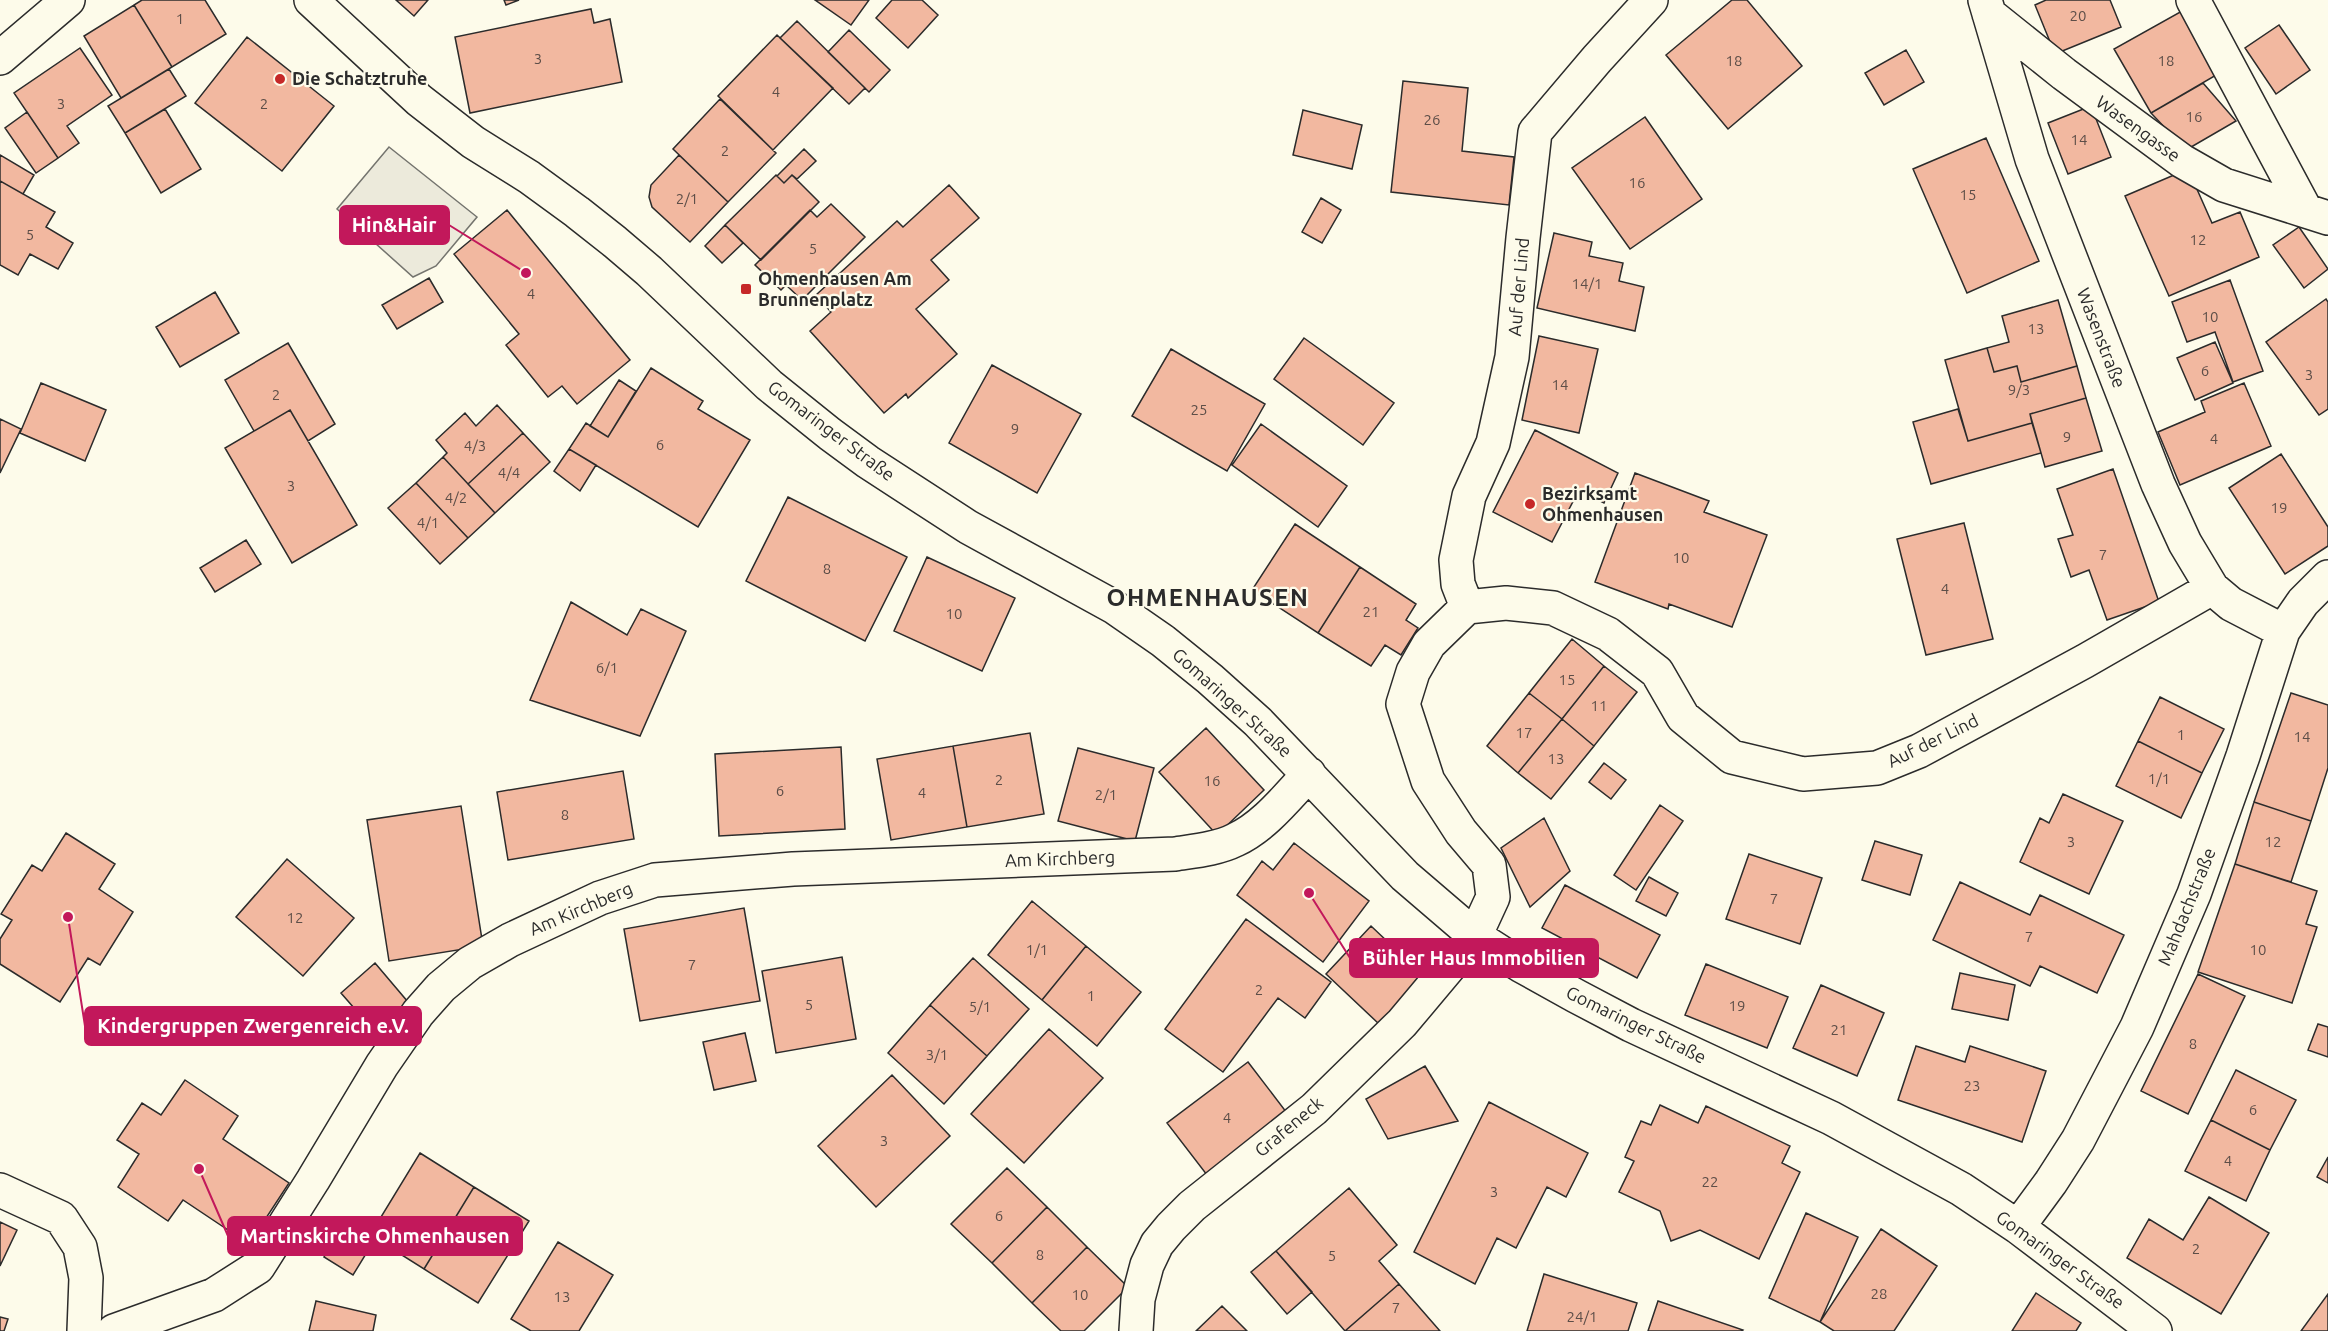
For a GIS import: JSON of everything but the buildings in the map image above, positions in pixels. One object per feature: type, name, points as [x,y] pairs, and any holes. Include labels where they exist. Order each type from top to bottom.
[{"type":"street","points":[[0,58],[68,0]]},
{"type":"street","name":"Gomaringer Straße","points":[[311,0],[419,100],[473,142],[529,177],[615,242],[649,271],[769,385],[830,434],[968,528],[1114,607],[1163,641],[1258,722],[1405,876],[1475,936],[1522,966],[1631,1025],[1831,1118],[1960,1189],[2018,1227],[2155,1331]]},
{"type":"street","name":"Auf der Lind","points":[[1651,0],[1535,132],[1512,357],[1493,443],[1469,496],[1456,560],[1458,584],[1467,607],[1506,603],[1553,608],[1608,634],[1657,672],[1683,717],[1732,757],[1803,774],[1877,768],[1919,751],[2085,661],[2212,588]]},
{"type":"street","name":"Wasengasse","points":[[2193,0],[2317,214]]},
{"type":"street","name":"Wasengasse","points":[[1987,7],[2064,74],[2182,161],[2224,185],[2317,214]]},
{"type":"street","name":"Wasenstraße","points":[[1987,7],[2032,159],[2158,484],[2185,543],[2212,588],[2231,604],[2283,631]]},
{"type":"street","name":"Mahdachstraße","points":[[2018,1227],[2078,1140],[2138,1027],[2194,894],[2243,756],[2283,631],[2302,602],[2328,577]]},
{"type":"street","points":[[1467,607],[1429,644],[1413,672],[1403,704],[1428,781],[1461,832],[1490,865],[1493,897],[1475,936]]},
{"type":"street","name":"Am Kirchberg","points":[[114,1331],[214,1295],[258,1267],[382,1065],[418,1013],[441,987],[470,963],[550,921],[600,898],[655,880],[792,869],[1175,854],[1203,849],[1235,840],[1265,820],[1309,774]]},
{"type":"street","name":"Grafeneck","points":[[1136,1331],[1138,1299],[1147,1265],[1158,1244],[1171,1227],[1192,1206],[1314,1109],[1402,1023],[1475,936]]},
{"type":"street","points":[[0,1190],[61,1218],[80,1247],[86,1278],[84,1331]]},
{"type":"shaded area","points":[[389,147],[477,217],[436,266],[413,277],[337,209]]},
{"type":"place","name":"Die Schatztruhe","points":[[280,79]]},
{"type":"place","name":"Hin&Hair","points":[[526,273]]},
{"type":"place","name":"Ohmenhausen Am Brunnenplatz","points":[[746,289]]},
{"type":"place","name":"Bezirksamt Ohmenhausen","points":[[1530,504]]},
{"type":"place","name":"Bühler Haus Immobilien","points":[[1309,893]]},
{"type":"place","name":"Kindergruppen Zwergenreich e.V.","points":[[68,917]]},
{"type":"place","name":"Martinskirche Ohmenhausen","points":[[199,1169]]},
{"type":"district","name":"OHMENHAUSEN","points":[[1208,598]]}]
